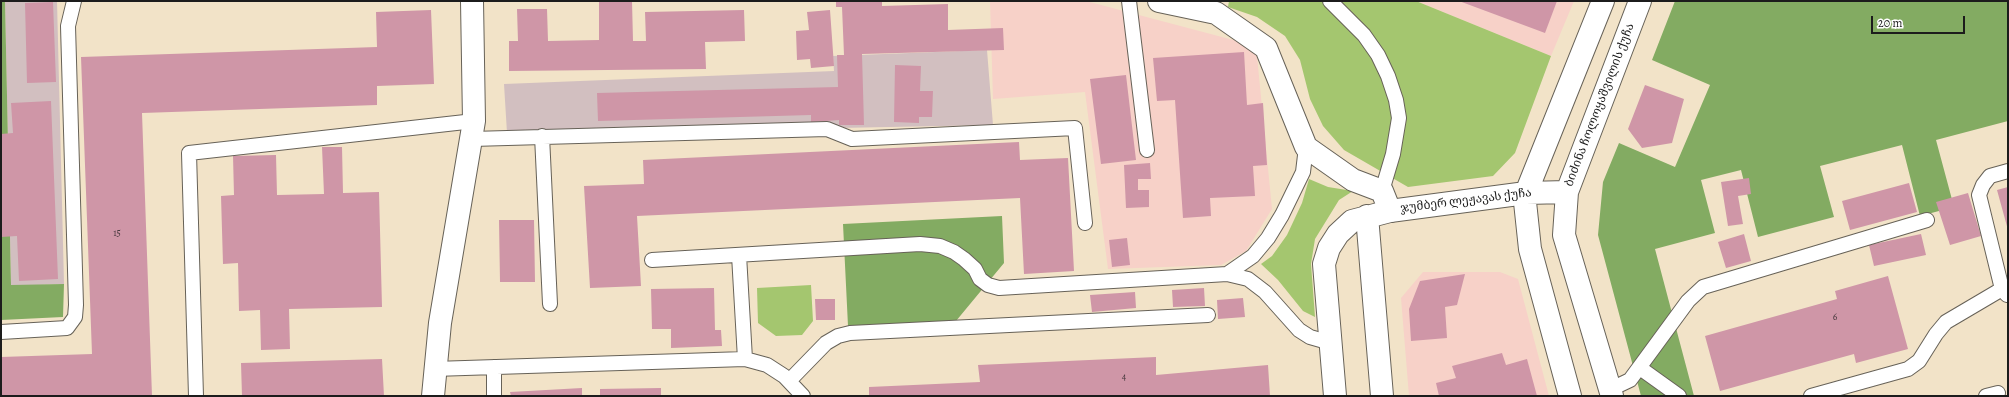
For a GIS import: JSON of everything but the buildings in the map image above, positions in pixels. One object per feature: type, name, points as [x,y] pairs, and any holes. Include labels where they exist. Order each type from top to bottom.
[{"type":"street","points":[[433,396],[434,368],[440,324],[473,130],[472,1]]},
{"type":"street","points":[[1159,1],[1216,7],[1266,48],[1306,147],[1353,180],[1382,191],[1390,211]]},
{"type":"street","points":[[1570,396],[1530,249],[1525,202],[1526,192],[1603,1]]},
{"type":"street","name":"ბიძინა ჩოლოყაშვილის ქუჩა","points":[[1612,393],[1564,235],[1567,192],[1640,1]]},
{"type":"street","name":"ჯუმბერ ლეჟავას ქუჩა","points":[[1335,396],[1324,264],[1329,248],[1338,234],[1352,221],[1390,211],[1526,192],[1567,192]]},
{"type":"street","points":[[1367,216],[1382,396]]},
{"type":"lane","points":[[1,332],[67,328],[75,317],[76,305],[68,26],[74,1]]},
{"type":"lane","points":[[1128,1],[1148,150]]},
{"type":"lane","points":[[1330,1],[1364,34],[1378,55],[1388,76],[1396,100],[1399,118],[1398,125],[1393,154],[1382,191]]},
{"type":"lane","points":[[196,396],[189,153],[473,130],[542,136],[827,129],[852,139],[1075,128],[1085,223]]},
{"type":"lane","points":[[542,136],[550,304]]},
{"type":"lane","points":[[1227,274],[1253,256],[1268,238],[1295,192],[1303,172],[1306,147]]},
{"type":"lane","points":[[1811,396],[1908,369],[1919,361],[1936,334],[1946,322],[2005,292],[1979,195],[1983,185],[1990,176],[2008,171]]},
{"type":"lane","points":[[1612,393],[1630,380],[1688,301],[1703,287],[1927,220]]},
{"type":"lane","points":[[652,260],[931,245],[940,246],[964,259],[975,269],[980,279],[988,285],[999,288],[1227,274],[1248,279],[1265,292],[1300,330],[1310,337],[1331,343]]},
{"type":"lane","points":[[739,255],[745,359]]},
{"type":"lane","points":[[789,381],[826,343],[838,336],[850,333],[1208,315]]},
{"type":"lane","points":[[434,368],[745,359],[767,365],[784,376],[803,396]]},
{"type":"lane","points":[[494,367],[494,396]]},
{"type":"lane","points":[[1640,368],[1679,396]]},
{"type":"shaded area","points":[[5,1],[57,1],[64,284],[11,286]]},
{"type":"shaded area","points":[[990,1],[1086,1],[1256,46],[1272,209],[1246,251],[1221,265],[1108,269],[1085,92],[993,99]]},
{"type":"shaded area","points":[[1416,1],[1574,1],[1551,56]]},
{"type":"shaded area","points":[[987,50],[993,125],[838,128],[833,123],[507,133],[504,84],[834,71],[833,56]]},
{"type":"shaded area","points":[[1423,272],[1500,272],[1518,279],[1549,396],[1409,396],[1401,298]]},
{"type":"green space","points":[[1,1],[5,1],[11,285],[64,284],[63,317],[1,320]]},
{"type":"green space","points":[[1229,1],[1416,1],[1551,56],[1515,153],[1493,176],[1408,187],[1344,150],[1323,126],[1310,99],[1300,60],[1285,36],[1257,17],[1228,7]]},
{"type":"green space","points":[[1675,1],[2008,1],[2008,121],[1936,140],[1954,207],[1920,216],[1902,145],[1820,166],[1834,217],[1758,237],[1741,170],[1701,180],[1715,233],[1655,249],[1694,396],[1641,396],[1598,235],[1603,182],[1619,143],[1675,167],[1710,85],[1652,60]]},
{"type":"green space","points":[[1309,179],[1328,187],[1353,191],[1339,200],[1315,239],[1311,264],[1315,317],[1303,311],[1278,280],[1261,264],[1272,256],[1287,235],[1302,203]]},
{"type":"green space","points":[[1002,216],[1004,263],[956,321],[848,326],[843,224]]},
{"type":"green space","points":[[811,285],[813,321],[802,335],[776,336],[758,323],[757,288]]}]
